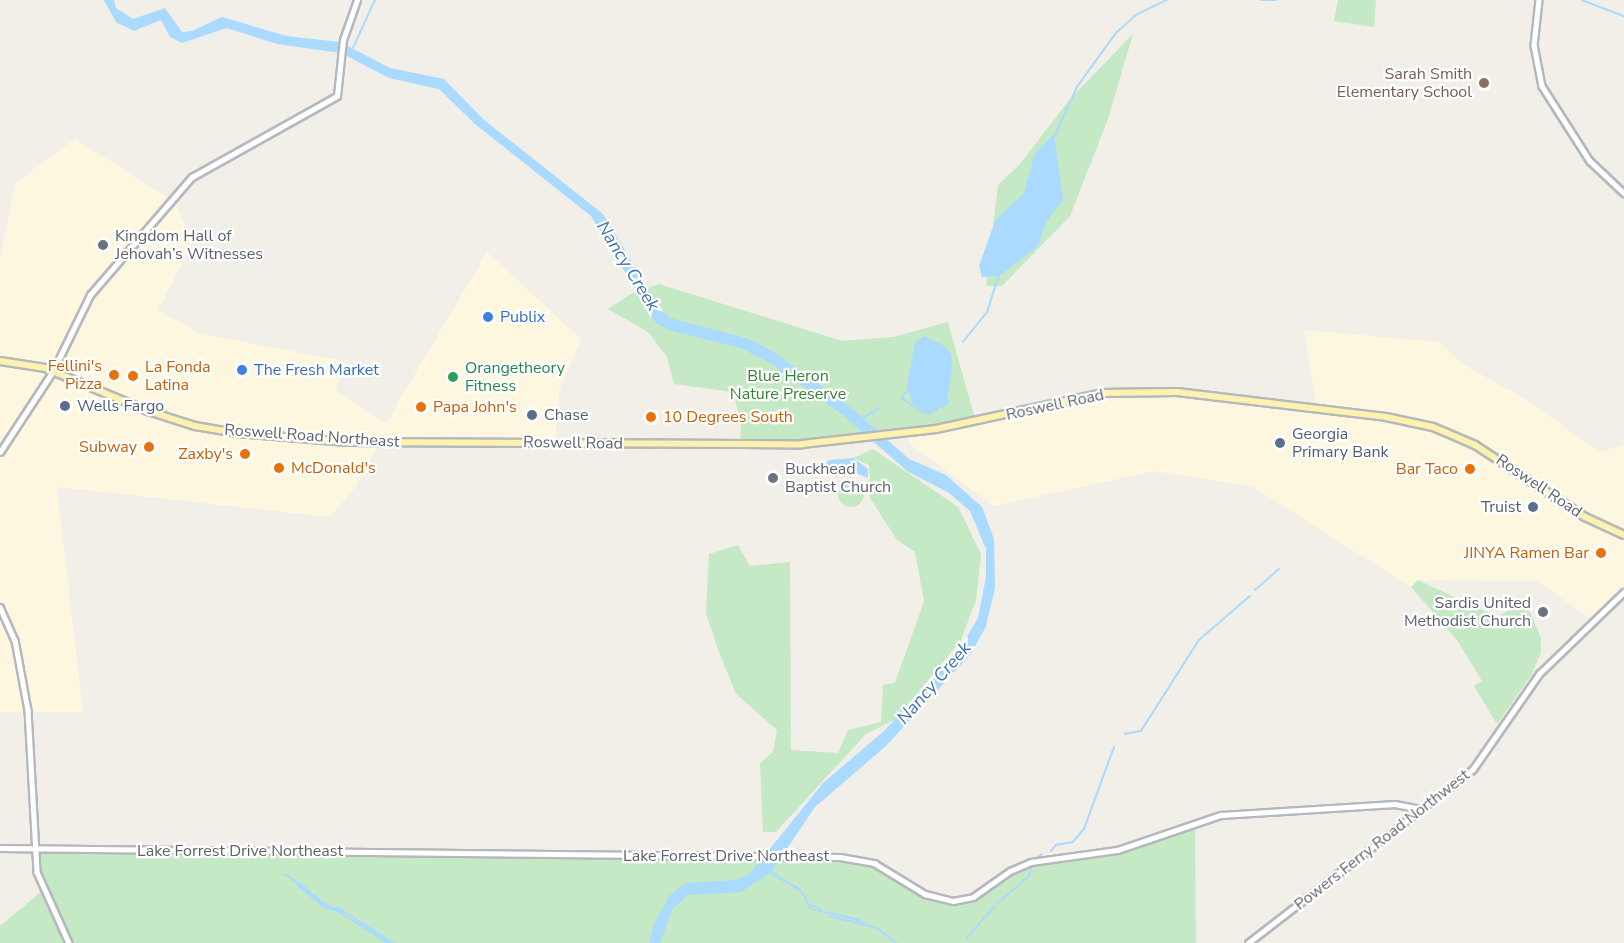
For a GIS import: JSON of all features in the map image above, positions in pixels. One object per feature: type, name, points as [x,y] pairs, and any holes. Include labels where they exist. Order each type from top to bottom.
[{"type":"main road","name":"Roswell Road Northeast","points":[[0,361],[53,371],[148,411],[220,431],[348,442],[456,442]]},
{"type":"main road","name":"Roswell Road","points":[[456,442],[769,445],[888,436],[979,421],[1082,397],[1138,390],[1386,417],[1433,427],[1475,445],[1585,517],[1624,535]]},
{"type":"street","points":[[0,452],[53,371],[92,292],[192,177],[337,96],[346,27],[357,0]]},
{"type":"street","points":[[1539,0],[1534,45],[1542,86],[1590,161],[1624,194]]},
{"type":"street","name":"Powers Ferry Road Northwest","points":[[1248,943],[1473,770],[1539,674],[1624,592]]},
{"type":"street","points":[[0,607],[16,642],[28,710],[36,849],[42,890],[69,943]]},
{"type":"street","name":"Lake Forrest Drive Northeast","points":[[0,848],[791,856],[866,861],[896,873],[933,898],[961,901],[978,895],[1010,871],[1032,862],[1118,850],[1221,814],[1395,804],[1422,809]]},
{"type":"shaded area","points":[[75,139],[173,201],[194,240],[158,310],[199,333],[347,362],[335,390],[386,423],[487,252],[581,339],[559,391],[555,444],[379,442],[355,488],[330,517],[57,487],[83,712],[0,712],[0,260],[15,183]]},
{"type":"shaded area","points":[[1304,330],[1439,342],[1462,364],[1524,398],[1599,452],[1624,445],[1624,591],[1591,619],[1537,581],[1418,580],[1411,587],[1253,487],[1154,471],[994,506],[912,446],[907,437],[1079,399],[1131,394],[1178,393],[1317,407]]},
{"type":"green space","points":[[1338,0],[1376,0],[1374,27],[1334,21]]},
{"type":"green space","points":[[1133,34],[1108,119],[1070,216],[1002,286],[986,286],[998,185],[1020,164],[1069,100]]},
{"type":"green space","name":"Blue Heron Nature Preserve","points":[[659,284],[842,341],[893,337],[948,322],[975,419],[936,427],[800,441],[740,442],[741,423],[733,392],[674,384],[667,357],[648,332],[608,309],[631,294]]},
{"type":"green space","points":[[873,449],[958,507],[981,554],[976,600],[961,640],[896,719],[866,734],[776,832],[763,832],[760,763],[773,752],[777,730],[736,694],[719,652],[706,613],[709,554],[738,545],[750,566],[790,562],[791,750],[838,753],[848,730],[881,722],[883,685],[895,683],[924,601],[915,552],[897,540],[870,498],[865,482],[870,480],[869,465],[853,458]]},
{"type":"green space","points":[[851,481],[860,485],[864,494],[860,503],[851,507],[842,503],[838,494],[842,485]]},
{"type":"green space","points":[[1418,580],[1497,617],[1525,601],[1541,638],[1541,652],[1532,674],[1497,724],[1474,686],[1482,681],[1457,640],[1411,587]]},
{"type":"green space","points":[[1195,821],[1196,943],[0,943],[0,926],[42,891],[32,850],[875,861],[943,903],[968,902],[1015,868],[1039,861],[1114,853]]},
{"type":"water","name":"Nancy Creek","points":[[104,0],[114,0],[116,8],[133,19],[165,8],[182,32],[192,31],[222,17],[286,36],[340,42],[390,68],[444,79],[483,119],[603,214],[662,311],[670,318],[749,339],[772,351],[854,410],[909,459],[946,475],[982,507],[994,539],[995,588],[986,626],[971,654],[886,746],[815,807],[772,871],[803,892],[810,908],[857,918],[868,924],[809,909],[802,893],[771,872],[741,892],[688,895],[673,908],[660,943],[649,943],[654,924],[670,895],[686,883],[736,880],[749,875],[823,783],[884,731],[957,653],[978,618],[986,577],[986,549],[970,511],[949,493],[907,471],[844,416],[771,363],[740,348],[669,330],[656,323],[591,216],[475,124],[439,89],[389,78],[341,53],[277,44],[227,28],[182,43],[170,37],[161,20],[134,31],[116,22]]},
{"type":"water","points":[[1054,134],[1063,199],[1047,221],[1037,247],[999,276],[982,277],[979,266],[995,221],[1024,193],[1035,153]]},
{"type":"water","points":[[925,336],[946,347],[951,355],[952,370],[946,404],[929,415],[912,403],[907,386],[915,342]]},
{"type":"water","points":[[853,458],[868,469],[868,478],[853,472],[844,477],[821,470],[829,460]]},
{"type":"water","points":[[301,882],[317,899],[329,907],[339,907],[395,943],[387,943],[346,913],[325,909],[296,885]]},
{"type":"waterway","points":[[353,48],[375,0]]},
{"type":"waterway","points":[[1055,136],[1077,87],[1116,33],[1136,15],[1167,0]]},
{"type":"waterway","points":[[1261,0],[1276,0]]},
{"type":"waterway","points":[[1582,0],[1624,16]]},
{"type":"waterway","points":[[963,342],[987,312],[999,275]]},
{"type":"waterway","points":[[908,391],[902,398],[925,414]]},
{"type":"waterway","points":[[943,408],[948,401]]},
{"type":"waterway","points":[[864,418],[878,409]]},
{"type":"waterway","points":[[1255,590],[1279,569]]},
{"type":"waterway","points":[[1125,734],[1141,731],[1199,640],[1250,596]]},
{"type":"waterway","points":[[1051,851],[1056,845],[1073,842],[1084,829],[1114,747]]},
{"type":"waterway","points":[[997,904],[1029,876],[1032,866]]},
{"type":"waterway","points":[[768,872],[800,889],[807,900]]},
{"type":"waterway","points":[[286,874],[299,884]]},
{"type":"waterway","points":[[310,893],[331,907]]},
{"type":"waterway","points":[[809,904],[821,909]]},
{"type":"waterway","points":[[966,939],[994,907]]},
{"type":"waterway","points":[[338,911],[388,943]]},
{"type":"waterway","points":[[830,916],[877,928],[897,943]]},
{"type":"place","name":"Sarah Smith Elementary School","points":[[1484,83]]},
{"type":"place","name":"Kingdom Hall of Jehovah’s Witnesses","points":[[103,245]]},
{"type":"place","name":"Publix","points":[[488,317]]},
{"type":"place","name":"The Fresh Market","points":[[242,370]]},
{"type":"place","name":"Fellini's Pizza","points":[[114,375]]},
{"type":"place","name":"La Fonda Latina","points":[[133,376]]},
{"type":"place","name":"Orangetheory Fitness","points":[[453,377]]},
{"type":"place","name":"Wells Fargo","points":[[65,406]]},
{"type":"place","name":"Papa John's","points":[[421,407]]},
{"type":"place","name":"Chase","points":[[532,415]]},
{"type":"place","name":"10 Degrees South","points":[[651,417]]},
{"type":"place","name":"Georgia Primary Bank","points":[[1280,443]]},
{"type":"place","name":"Subway","points":[[149,447]]},
{"type":"place","name":"Zaxby's","points":[[245,454]]},
{"type":"place","name":"McDonald's","points":[[279,468]]},
{"type":"place","name":"Bar Taco","points":[[1470,469]]},
{"type":"place","name":"Buckhead Baptist Church","points":[[773,478]]},
{"type":"place","name":"Truist","points":[[1533,507]]},
{"type":"place","name":"JINYA Ramen Bar","points":[[1601,553]]},
{"type":"place","name":"Sardis United Methodist Church","points":[[1543,612]]}]
